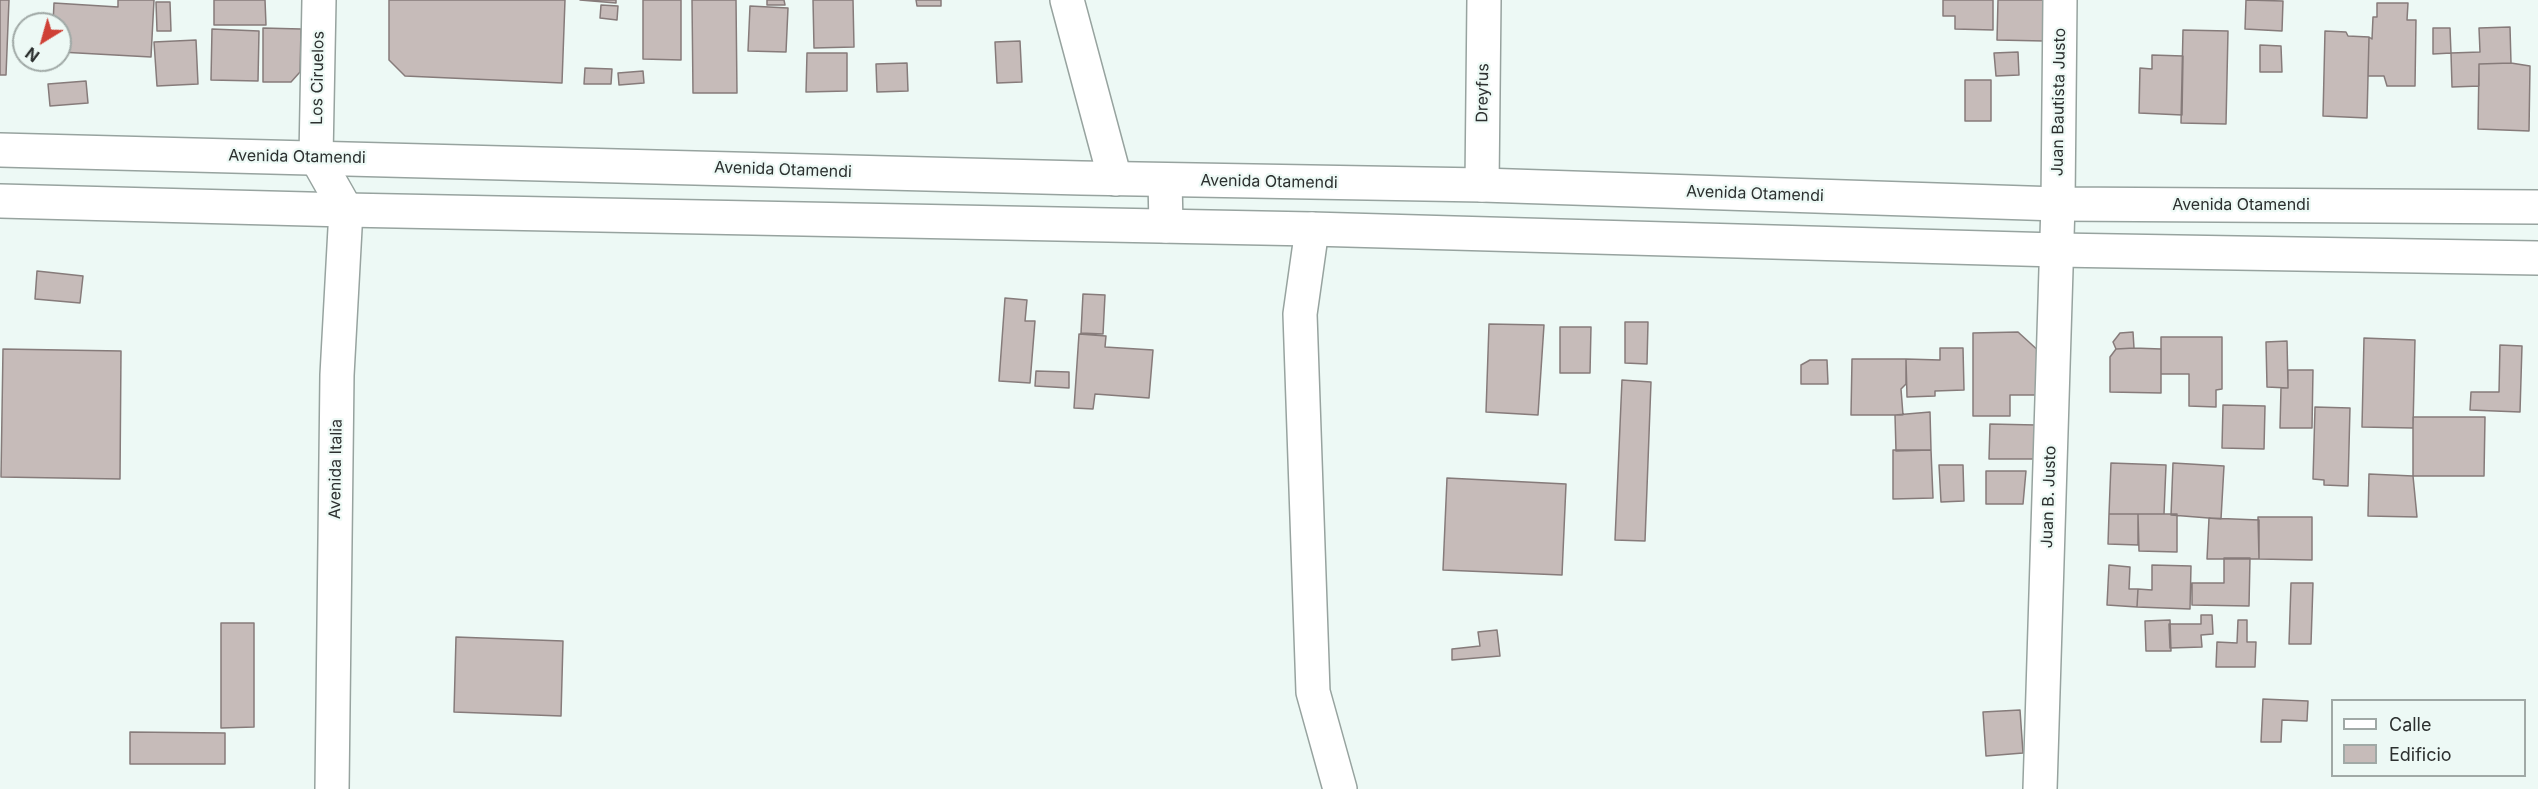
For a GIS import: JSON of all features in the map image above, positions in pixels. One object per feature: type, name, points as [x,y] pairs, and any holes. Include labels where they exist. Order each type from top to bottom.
[{"type":"main road","name":"Los Ciruelos","points":[[316,157],[319,0]]},
{"type":"main road","points":[[1066,0],[1115,179]]},
{"type":"main road","name":"Dreyfus","points":[[1482,185],[1484,0]]},
{"type":"main road","name":"Juan Bautista Justo","points":[[2058,204],[2060,0]]},
{"type":"main road","name":"Avenida Otamendi","points":[[0,150],[1115,179],[1482,185],[2058,204],[2538,207]]},
{"type":"main road","points":[[316,157],[346,210]]},
{"type":"main road","points":[[1081,178],[1083,225]]},
{"type":"main road","points":[[1165,180],[1166,226]]},
{"type":"main road","points":[[0,201],[1312,229],[2057,250],[2538,258]]},
{"type":"main road","name":"Juan B. Justo","points":[[2040,789],[2058,204]]},
{"type":"main road","name":"Avenida Italia","points":[[332,789],[337,375],[346,210]]},
{"type":"main road","points":[[1312,229],[1300,314],[1312,692],[1340,789]]},
{"type":"building","points":[[0,0],[9,0],[6,75],[0,75]]},
{"type":"building","points":[[118,0],[154,0],[151,57],[72,53],[72,12],[54,12],[54,3],[118,7]]},
{"type":"building","points":[[214,0],[265,0],[266,25],[214,25]]},
{"type":"building","points":[[389,0],[565,0],[562,83],[405,76],[389,60]]},
{"type":"building","points":[[580,0],[616,0],[616,3]]},
{"type":"building","points":[[643,0],[681,0],[681,60],[643,59]]},
{"type":"building","points":[[692,0],[736,0],[737,93],[693,93]]},
{"type":"building","points":[[767,0],[784,0],[785,5],[767,5]]},
{"type":"building","points":[[813,0],[853,0],[854,47],[814,48]]},
{"type":"building","points":[[916,0],[941,0],[941,6],[917,6]]},
{"type":"building","points":[[1943,0],[1993,0],[1993,30],[1955,29],[1955,16],[1943,16]]},
{"type":"building","points":[[1998,0],[2044,0],[2044,41],[1997,40]]},
{"type":"building","points":[[2246,0],[2283,1],[2282,31],[2245,29]]},
{"type":"building","points":[[156,2],[170,2],[171,31],[157,31]]},
{"type":"building","points":[[2377,3],[2408,3],[2407,20],[2416,20],[2415,86],[2387,86],[2384,76],[2368,76],[2369,37],[2372,39],[2373,17],[2377,17]]},
{"type":"building","points":[[601,5],[618,6],[617,20],[600,18]]},
{"type":"building","points":[[750,6],[788,8],[786,52],[748,51]]},
{"type":"building","points":[[2510,27],[2511,63],[2479,64],[2479,86],[2452,87],[2451,53],[2480,52],[2479,28]]},
{"type":"building","points":[[263,28],[301,29],[300,72],[291,82],[263,82]]},
{"type":"building","points":[[2433,28],[2450,28],[2451,53],[2433,54]]},
{"type":"building","points":[[212,29],[259,31],[258,81],[211,80]]},
{"type":"building","points":[[2183,30],[2228,31],[2226,124],[2181,123]]},
{"type":"building","points":[[2325,31],[2346,32],[2348,36],[2369,37],[2367,118],[2323,116]]},
{"type":"building","points":[[196,40],[198,84],[157,86],[154,42]]},
{"type":"building","points":[[1020,41],[1022,82],[997,83],[995,42]]},
{"type":"building","points":[[2260,45],[2281,46],[2282,72],[2260,72]]},
{"type":"building","points":[[2018,52],[2019,75],[1996,76],[1994,53]]},
{"type":"building","points":[[807,53],[847,53],[847,91],[806,92]]},
{"type":"building","points":[[2152,55],[2183,56],[2182,115],[2139,113],[2140,68],[2152,69]]},
{"type":"building","points":[[907,63],[908,91],[877,92],[876,64]]},
{"type":"building","points":[[2511,63],[2530,66],[2529,131],[2478,129],[2479,64]]},
{"type":"building","points":[[585,68],[612,69],[611,84],[584,84]]},
{"type":"building","points":[[643,71],[644,83],[619,85],[618,73]]},
{"type":"building","points":[[1965,80],[1991,80],[1991,121],[1965,121]]},
{"type":"building","points":[[86,81],[88,103],[50,106],[48,84]]},
{"type":"building","points":[[37,271],[83,276],[80,303],[35,299]]},
{"type":"building","points":[[1083,294],[1105,295],[1103,334],[1081,333]]},
{"type":"building","points":[[1005,298],[1027,300],[1025,321],[1035,321],[1030,383],[999,381]]},
{"type":"building","points":[[1625,322],[1648,322],[1647,364],[1625,363]]},
{"type":"building","points":[[1489,324],[1544,325],[1538,415],[1486,412]]},
{"type":"building","points":[[1560,327],[1591,327],[1590,373],[1560,373]]},
{"type":"building","points":[[2018,332],[2042,354],[2042,395],[2010,395],[2010,416],[1973,416],[1973,333]]},
{"type":"building","points":[[2133,332],[2134,348],[2116,349],[2113,342],[2120,333]]},
{"type":"building","points":[[1079,334],[1106,336],[1105,347],[1153,350],[1149,398],[1095,394],[1093,409],[1074,408]]},
{"type":"building","points":[[2161,337],[2222,337],[2222,389],[2216,390],[2216,407],[2189,406],[2189,374],[2161,374]]},
{"type":"building","points":[[2364,338],[2415,340],[2413,428],[2362,427]]},
{"type":"building","points":[[2287,341],[2288,388],[2267,387],[2266,342]]},
{"type":"building","points":[[2500,345],[2522,346],[2520,412],[2470,410],[2471,392],[2499,392]]},
{"type":"building","points":[[1940,348],[1963,348],[1964,390],[1935,391],[1935,396],[1907,397],[1906,359],[1940,360]]},
{"type":"building","points":[[3,349],[121,351],[120,479],[1,477]]},
{"type":"building","points":[[2116,349],[2161,349],[2161,393],[2110,392],[2110,357]]},
{"type":"building","points":[[1852,359],[1906,359],[1906,384],[1901,389],[1903,415],[1851,415]]},
{"type":"building","points":[[1810,360],[1827,360],[1828,384],[1801,384],[1801,365]]},
{"type":"building","points":[[2288,370],[2313,370],[2312,428],[2280,428],[2281,388],[2288,388]]},
{"type":"building","points":[[1036,371],[1069,372],[1069,388],[1035,386]]},
{"type":"building","points":[[1622,380],[1651,382],[1645,541],[1615,540]]},
{"type":"building","points":[[2223,405],[2265,406],[2264,449],[2222,448]]},
{"type":"building","points":[[2315,407],[2350,408],[2348,486],[2324,485],[2324,480],[2313,479]]},
{"type":"building","points":[[1930,412],[1931,450],[1896,451],[1895,415]]},
{"type":"building","points":[[2413,417],[2485,417],[2484,476],[2413,476]]},
{"type":"building","points":[[1990,424],[2036,425],[2036,459],[1989,459]]},
{"type":"building","points":[[1893,450],[1931,450],[1933,498],[1893,499]]},
{"type":"building","points":[[2111,463],[2166,465],[2164,514],[2109,514]]},
{"type":"building","points":[[2173,463],[2224,466],[2221,519],[2171,515]]},
{"type":"building","points":[[1939,465],[1963,465],[1964,501],[1941,502]]},
{"type":"building","points":[[1986,471],[2026,471],[2023,504],[1986,504]]},
{"type":"building","points":[[2369,474],[2413,476],[2417,517],[2368,516]]},
{"type":"building","points":[[1447,478],[1566,484],[1562,575],[1443,570]]},
{"type":"building","points":[[2109,514],[2138,514],[2138,545],[2108,544]]},
{"type":"building","points":[[2138,514],[2177,514],[2177,552],[2139,551]]},
{"type":"building","points":[[2258,517],[2312,517],[2312,560],[2259,559]]},
{"type":"building","points":[[2209,518],[2259,520],[2259,559],[2207,559]]},
{"type":"building","points":[[2224,558],[2250,558],[2249,606],[2192,605],[2192,583],[2224,583]]},
{"type":"building","points":[[2109,565],[2130,567],[2129,589],[2138,589],[2137,607],[2107,605]]},
{"type":"building","points":[[2152,565],[2191,566],[2190,609],[2137,607],[2138,589],[2152,590]]},
{"type":"building","points":[[2291,583],[2313,583],[2311,644],[2289,644]]},
{"type":"building","points":[[2201,615],[2212,615],[2213,634],[2201,635],[2202,647],[2170,648],[2169,624],[2201,624]]},
{"type":"building","points":[[2170,620],[2171,651],[2146,651],[2145,621]]},
{"type":"building","points":[[2238,620],[2247,620],[2247,642],[2256,642],[2255,667],[2216,667],[2217,642],[2237,643]]},
{"type":"building","points":[[221,623],[254,623],[254,727],[221,728]]},
{"type":"building","points":[[1497,630],[1500,656],[1452,660],[1452,649],[1480,646],[1478,632]]},
{"type":"building","points":[[456,637],[563,641],[561,716],[454,712]]},
{"type":"building","points":[[2263,699],[2308,701],[2307,721],[2282,720],[2281,742],[2261,742]]},
{"type":"building","points":[[2020,710],[2023,753],[1986,756],[1983,712]]},
{"type":"building","points":[[130,732],[225,733],[225,764],[130,764]]}]
